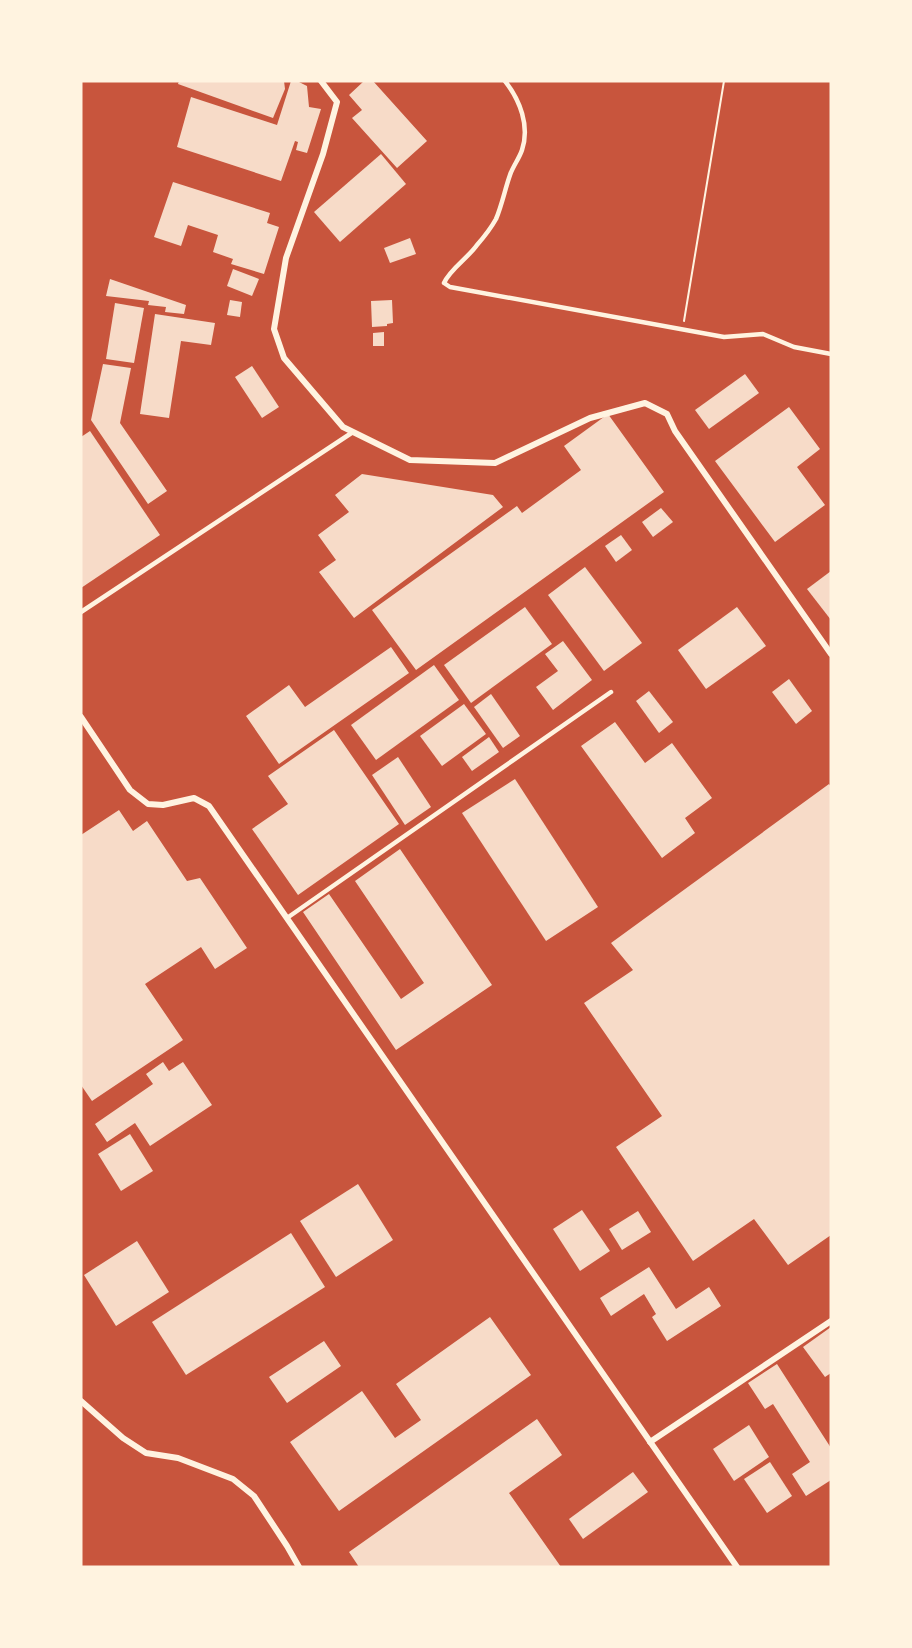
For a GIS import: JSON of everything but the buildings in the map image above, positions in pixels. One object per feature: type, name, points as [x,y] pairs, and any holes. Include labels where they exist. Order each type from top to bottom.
[{"type":"street","points":[[321,81],[337,102],[323,154],[286,258],[274,329],[284,358],[343,427],[410,460],[495,463],[590,418],[645,403],[667,414],[675,431],[831,654]]},
{"type":"street","points":[[81,717],[130,790],[148,804],[163,805],[195,798],[209,806],[737,1567]]},
{"type":"street","points":[[650,1442],[831,1321]]},
{"type":"street","points":[[81,1401],[123,1438],[146,1453],[178,1458],[233,1479],[254,1496],[288,1546],[299,1567]]},
{"type":"lane","points":[[506,81],[516,95],[523,116],[525,134],[522,150],[511,170],[495,221],[476,248],[448,274],[444,283],[450,287],[724,337],[763,334],[794,346],[831,354]]},
{"type":"lane","points":[[81,612],[353,432]]},
{"type":"lane","points":[[286,918],[611,692]]},
{"type":"path","points":[[682,329],[724,81]]}]
